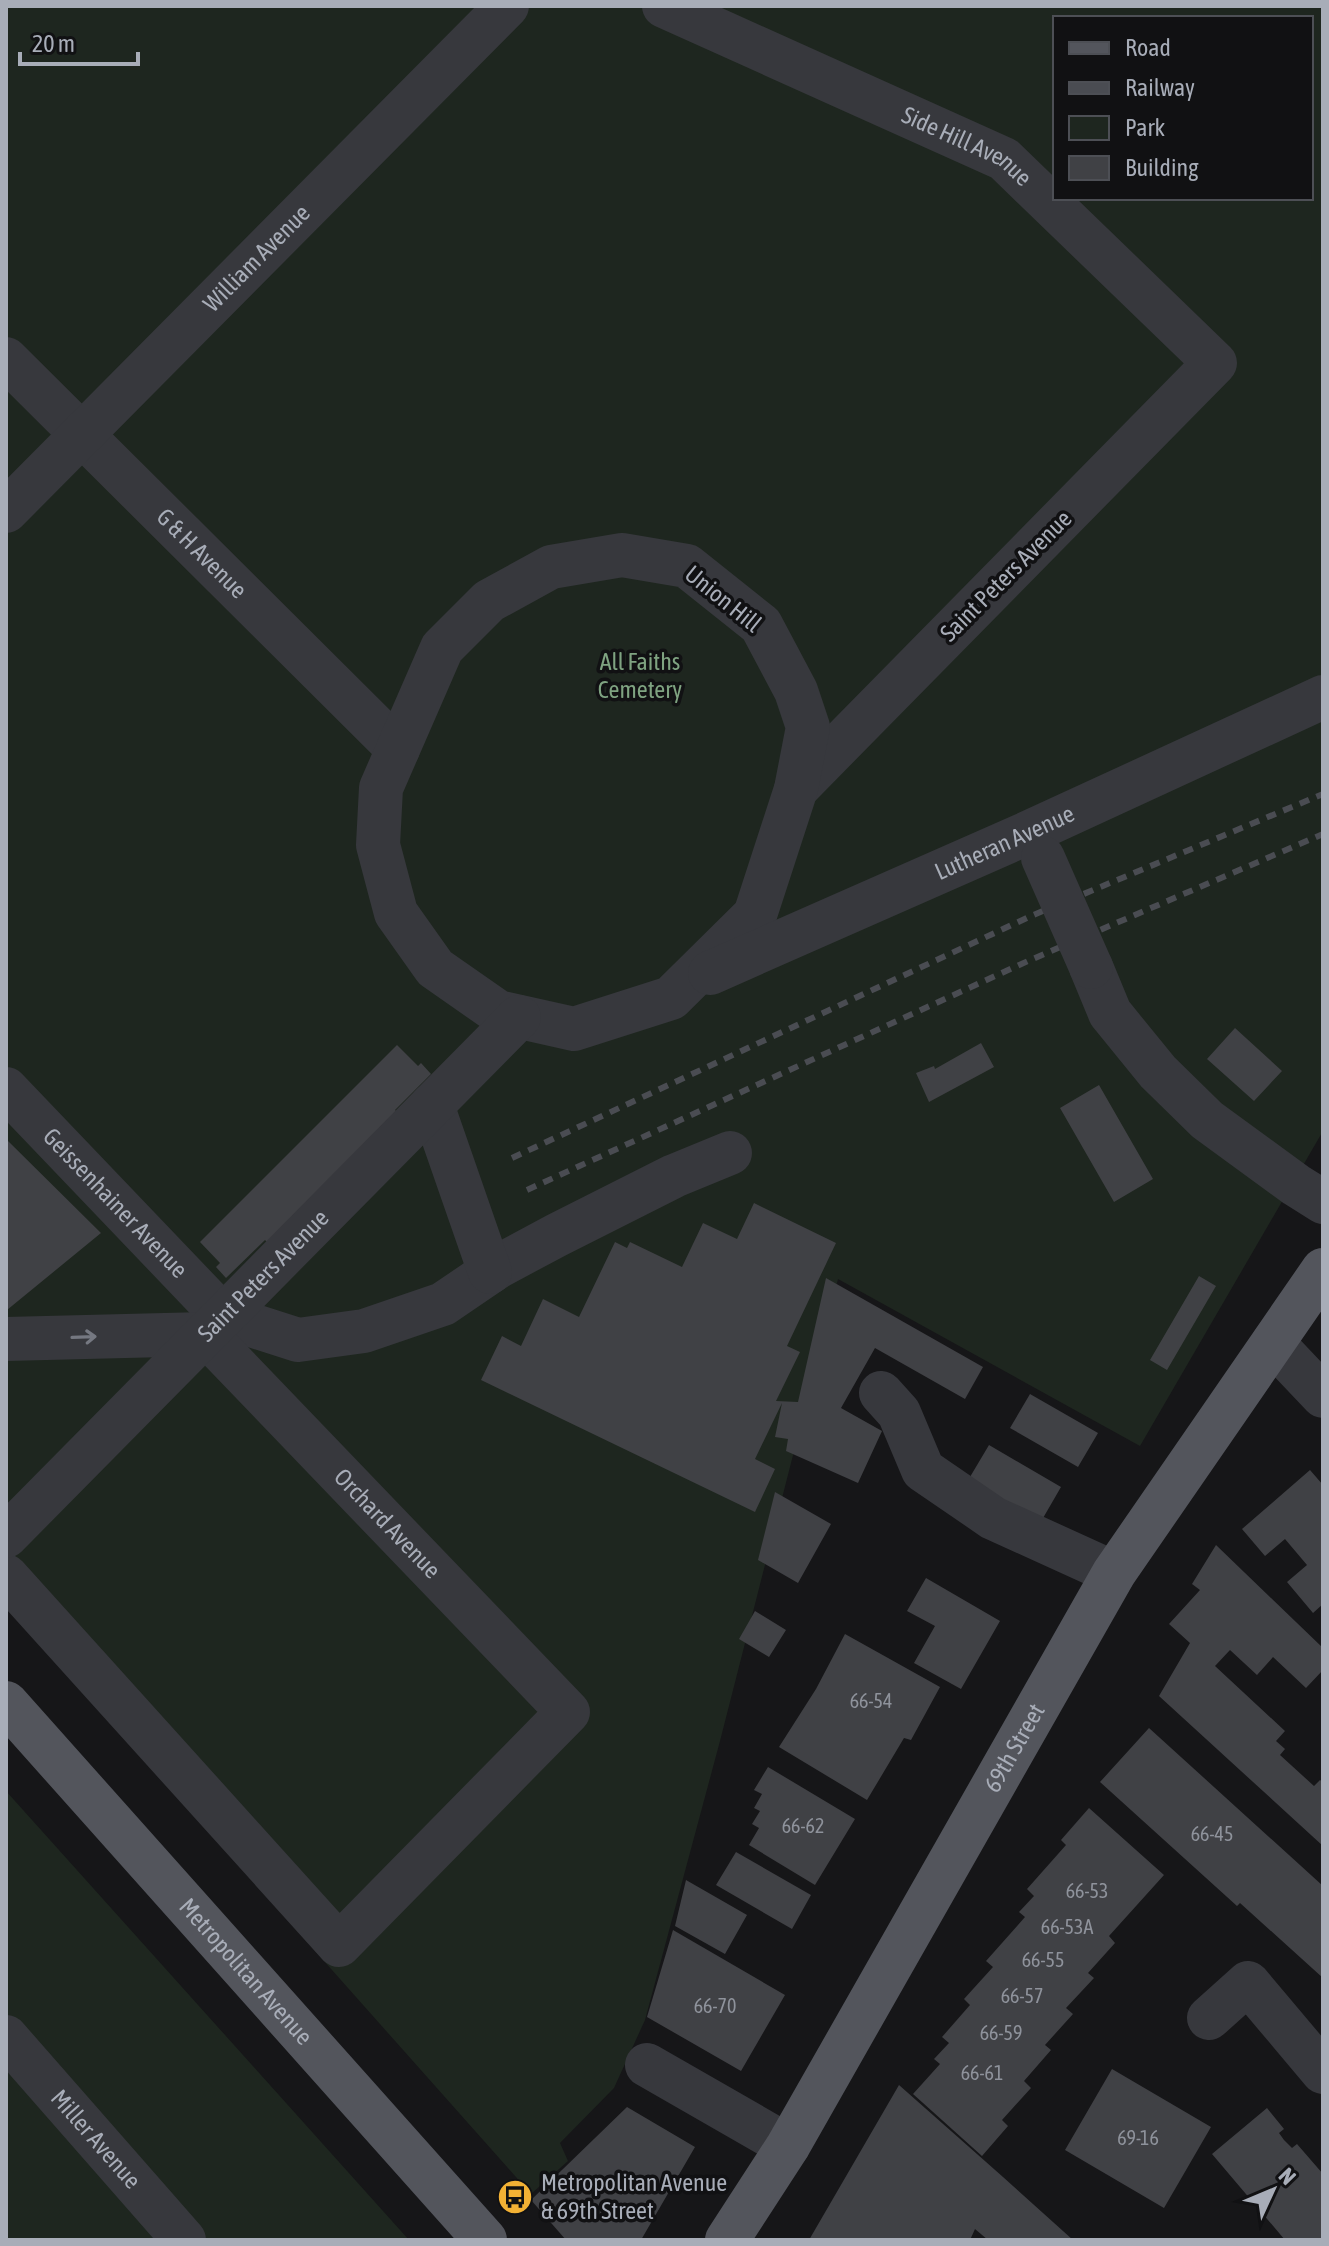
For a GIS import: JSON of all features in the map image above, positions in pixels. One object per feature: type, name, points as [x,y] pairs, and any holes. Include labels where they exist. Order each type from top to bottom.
[{"type":"main road","name":"69th Street","points":[[727,2240],[788,2146],[1114,1573],[1323,1270]]},
{"type":"main road","name":"Metropolitan Avenue","points":[[6,1703],[485,2240]]},
{"type":"street","name":"William Avenue","points":[[6,511],[507,6]]},
{"type":"street","name":"Side Hill Avenue","points":[[664,6],[1004,159],[1215,363]]},
{"type":"street","name":"G & H Avenue","points":[[6,359],[398,749]]},
{"type":"street","name":"Saint Peters Avenue","points":[[796,789],[1215,363]]},
{"type":"street","name":"Union Hill","points":[[622,555],[687,566],[761,625],[796,691],[808,727],[796,789],[755,915],[671,998],[574,1029],[498,1012],[435,968],[396,913],[378,845],[381,788],[398,749],[442,648],[489,601],[551,567],[622,555]]},
{"type":"street","name":"Lutheran Avenue","points":[[686,983],[1038,844],[1323,697]]},
{"type":"street","points":[[1038,844],[1110,1013],[1158,1072],[1207,1120],[1323,1202]]},
{"type":"street","name":"Saint Peters Avenue","points":[[6,1536],[519,1017]]},
{"type":"street","name":"Geissenhainer Avenue","points":[[7,1091],[214,1325]]},
{"type":"street","points":[[432,1105],[490,1272]]},
{"type":"street","points":[[6,1339],[214,1325],[298,1340],[364,1331],[443,1304],[490,1272],[674,1176],[730,1153]]},
{"type":"street","name":"Orchard Avenue","points":[[6,1576],[339,1945],[568,1712],[214,1325]]},
{"type":"street","points":[[1273,1343],[1323,1396]]},
{"type":"street","points":[[881,1393],[899,1413],[923,1470],[993,1518],[1114,1573]]},
{"type":"street","points":[[1209,2018],[1248,1983],[1323,2072]]},
{"type":"street","name":"Miller Avenue","points":[[6,2037],[184,2240]]},
{"type":"street","points":[[647,2065],[788,2146]]},
{"type":"green space","name":"All Faiths Cemetery","points":[[6,6],[1323,6],[1323,1131],[1140,1446],[838,1279],[645,2020],[614,2088],[560,2143],[568,2161],[531,2194],[6,1603]]},
{"type":"green space","points":[[6,1791],[409,2240],[6,2240]]},
{"type":"building","points":[[1235,1028],[1282,1071],[1254,1101],[1207,1059]]},
{"type":"building","points":[[981,1043],[994,1067],[929,1102],[916,1073],[934,1066],[935,1069]]},
{"type":"building","points":[[397,1045],[431,1074],[395,1110],[399,1114],[269,1244],[265,1240],[226,1278],[216,1267],[220,1263],[200,1242]]},
{"type":"building","points":[[1099,1085],[1153,1179],[1114,1202],[1060,1108]]},
{"type":"building","points":[[6,1139],[101,1233],[7,1310],[6,1309]]},
{"type":"building","points":[[754,1203],[836,1243],[787,1346],[800,1352],[776,1401],[798,1402],[826,1278],[983,1367],[965,1399],[875,1348],[841,1408],[882,1431],[858,1483],[786,1451],[788,1439],[775,1437],[782,1403],[755,1459],[775,1469],[755,1512],[481,1380],[502,1336],[521,1346],[543,1299],[579,1317],[615,1242],[627,1248],[630,1242],[682,1267],[703,1223],[737,1239]]},
{"type":"building","points":[[1199,1276],[1216,1286],[1167,1370],[1150,1360]]},
{"type":"building","points":[[1030,1394],[1098,1433],[1078,1467],[1010,1428]]},
{"type":"building","points":[[989,1445],[1061,1487],[1039,1525],[967,1482]]},
{"type":"building","points":[[1310,1470],[1323,1485],[1323,1604],[1313,1613],[1287,1582],[1307,1565],[1285,1539],[1265,1556],[1242,1529]]},
{"type":"building","points":[[775,1492],[831,1524],[798,1583],[758,1560]]},
{"type":"building","points":[[1216,1545],[1323,1648],[1323,1670],[1306,1688],[1273,1657],[1257,1675],[1230,1650],[1215,1666],[1285,1731],[1276,1741],[1285,1749],[1280,1755],[1314,1786],[1320,1780],[1323,1782],[1323,1846],[1159,1696],[1190,1643],[1169,1624],[1200,1590],[1192,1584]]},
{"type":"building","points":[[926,1578],[1000,1621],[961,1689],[914,1663],[935,1626],[907,1611]]},
{"type":"building","points":[[755,1611],[786,1630],[769,1657],[739,1639]]},
{"type":"building","points":[[845,1634],[940,1687],[911,1740],[904,1738],[867,1800],[779,1747],[816,1689]]},
{"type":"building","points":[[1149,1728],[1323,1886],[1323,1978],[1240,1903],[1237,1906],[1100,1782]]},
{"type":"building","points":[[768,1767],[855,1819],[815,1885],[749,1845],[759,1828],[752,1824],[760,1811],[754,1808],[762,1794],[754,1790]]},
{"type":"building","points":[[1089,1808],[1164,1875],[1109,1936],[1115,1943],[1088,1973],[1094,1978],[1066,2008],[1073,2014],[1045,2045],[1051,2050],[1024,2081],[1031,2088],[1002,2120],[1008,2126],[982,2156],[913,2094],[940,2064],[934,2059],[949,2043],[942,2037],[970,2005],[964,1999],[993,1967],[986,1961],[1025,1917],[1019,1912],[1034,1896],[1027,1889],[1066,1845],[1061,1840]]},
{"type":"building","points":[[736,1852],[811,1895],[792,1929],[716,1885]]},
{"type":"building","points":[[686,1880],[747,1915],[725,1954],[675,1926]]},
{"type":"building","points":[[673,1930],[785,1995],[741,2071],[647,2017]]},
{"type":"building","points":[[1112,2069],[1211,2127],[1164,2208],[1065,2150]]},
{"type":"building","points":[[899,2085],[1073,2240],[988,2240],[975,2229],[970,2240],[809,2240]]},
{"type":"building","points":[[627,2107],[695,2147],[641,2240],[566,2240],[531,2200]]},
{"type":"building","points":[[1267,2108],[1284,2129],[1279,2133],[1284,2140],[1292,2148],[1297,2144],[1323,2174],[1323,2240],[1285,2240],[1212,2154]]},
{"type":"railway","points":[[512,1158],[1031,916],[1323,794]]},
{"type":"railway","points":[[527,1190],[1028,961],[1323,834]]},
{"type":"place","name":"Metropolitan Avenue & 69th Street","points":[[515,2197]]}]
